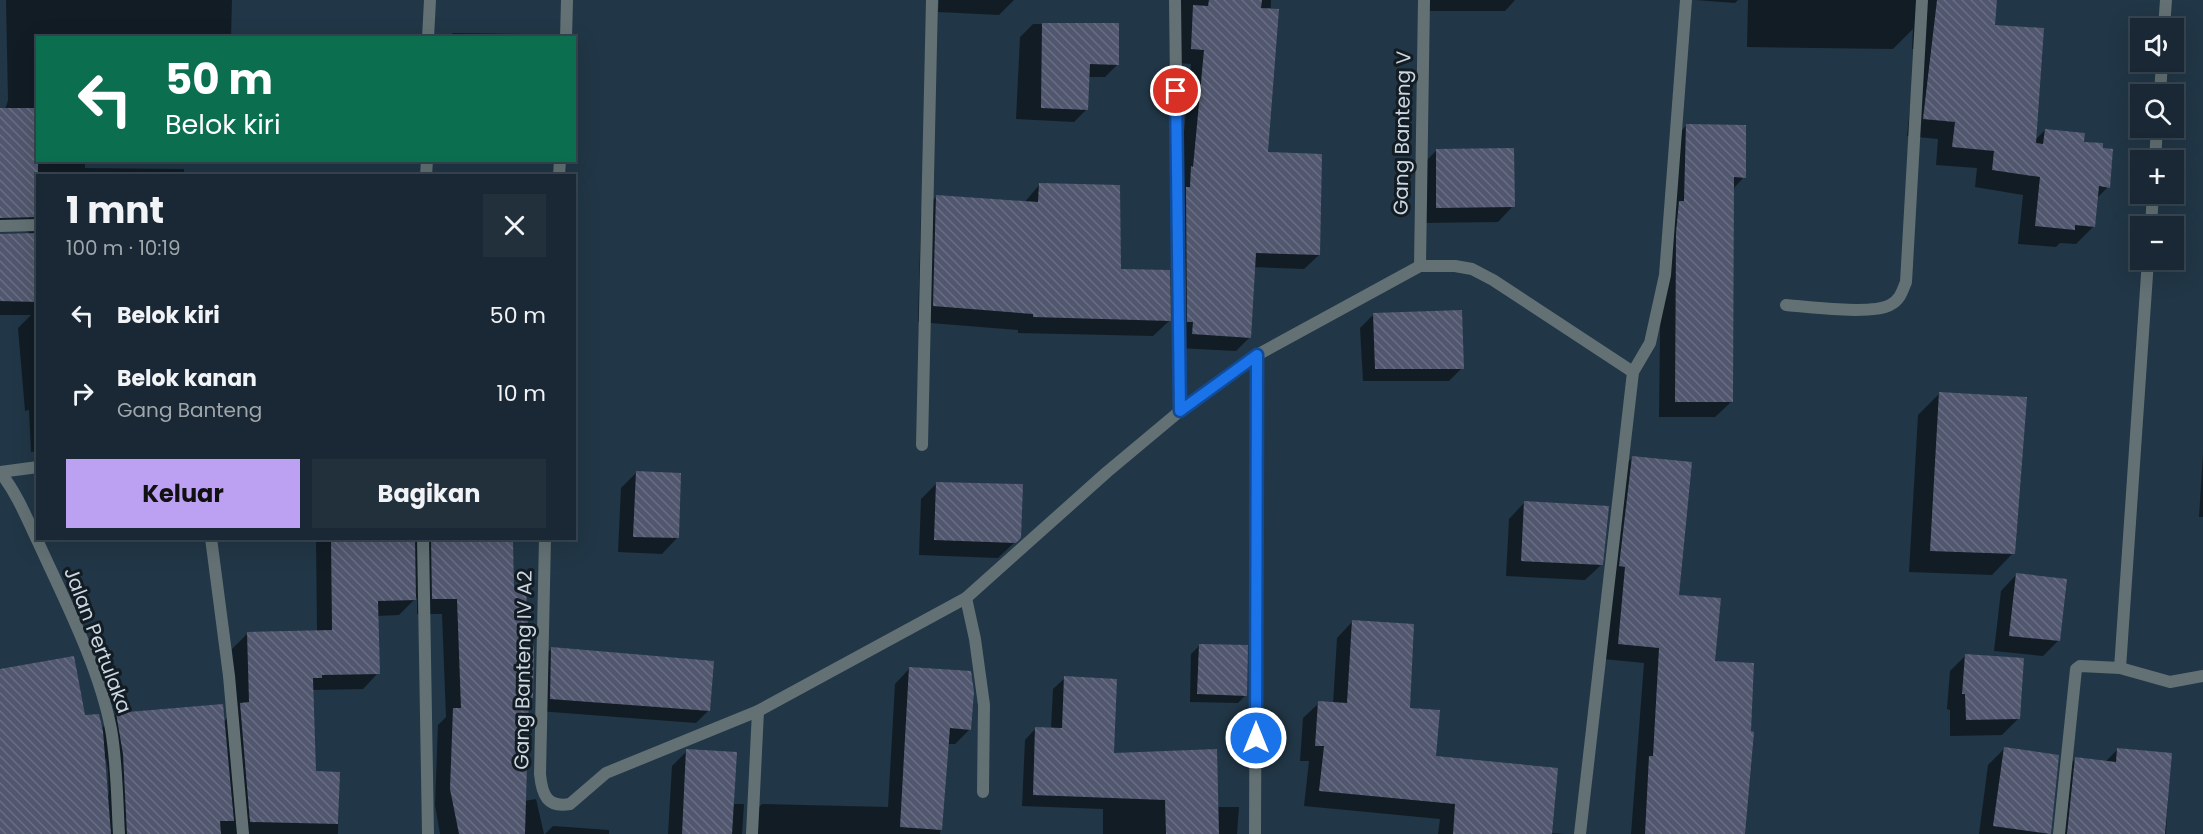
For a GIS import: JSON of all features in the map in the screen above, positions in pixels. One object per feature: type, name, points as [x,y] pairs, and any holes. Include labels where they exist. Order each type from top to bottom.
[{"type":"street","points":[[428,36],[429,0]]},
{"type":"street","points":[[566,36],[567,0]]},
{"type":"street","points":[[922,445],[933,0]]},
{"type":"street","points":[[1175,0],[1180,411]]},
{"type":"street","name":"Gang Banteng V","points":[[1420,266],[1424,0]]},
{"type":"street","points":[[1580,834],[1633,372],[1650,344],[1665,274],[1686,0]]},
{"type":"street","points":[[1786,305],[1850,309],[1888,306],[1899,298],[1906,282],[1922,0]]},
{"type":"street","points":[[2165,18],[2166,0]]},
{"type":"street","points":[[0,226],[36,225]]},
{"type":"street","points":[[752,834],[758,711],[966,598],[1107,472],[1180,411],[1257,355],[1420,266],[1455,266],[1472,269],[1493,280],[1633,372]]},
{"type":"street","points":[[2120,669],[2147,270]]},
{"type":"street","points":[[1255,834],[1257,355]]},
{"type":"street","points":[[0,472],[36,467]]},
{"type":"street","name":"Jalan Pertulaka","points":[[0,472],[21,501],[36,534]]},
{"type":"street","name":"Jalan Pertulaka","points":[[39,540],[97,682],[110,727],[115,761],[119,834]]},
{"type":"street","points":[[212,540],[230,687],[243,834]]},
{"type":"street","points":[[423,540],[428,834]]},
{"type":"street","name":"Gang Banteng IV A2","points":[[545,540],[541,789],[548,802],[570,804],[606,773],[758,711]]},
{"type":"street","points":[[966,598],[975,639],[984,705],[983,792]]},
{"type":"street","points":[[2059,834],[2074,672],[2080,666],[2120,669],[2170,682],[2203,676]]},
{"type":"building","points":[[1209,0],[1262,0],[1261,8],[1279,9],[1268,152],[1322,154],[1320,255],[1256,253],[1251,338],[1192,334],[1193,322],[1187,322],[1186,187],[1190,187],[1191,166],[1193,167],[1204,50],[1191,49],[1193,5],[1208,6]]},
{"type":"building","points":[[1937,0],[1997,0],[1995,25],[2044,28],[2036,143],[2043,144],[2045,129],[2085,133],[2084,142],[2103,143],[2103,148],[2113,149],[2110,188],[2099,186],[2095,227],[2075,225],[2075,230],[2035,226],[2040,177],[1992,170],[1994,151],[1952,147],[1955,122],[1923,119]]},
{"type":"building","points":[[1042,23],[1119,23],[1119,65],[1090,64],[1088,110],[1041,108]]},
{"type":"building","points":[[0,108],[36,108],[38,174],[36,174],[36,217],[0,218]]},
{"type":"building","points":[[1686,124],[1746,125],[1746,178],[1734,177],[1733,402],[1675,402],[1676,233],[1679,201],[1684,201]]},
{"type":"building","points":[[1514,148],[1515,207],[1436,208],[1436,149]]},
{"type":"building","points":[[1039,183],[1120,185],[1121,269],[1170,270],[1171,321],[1033,317],[1033,314],[933,306],[936,195],[1038,202]]},
{"type":"building","points":[[36,233],[36,302],[0,301],[0,234]]},
{"type":"building","points":[[1462,310],[1464,369],[1375,369],[1373,313]]},
{"type":"building","points":[[1939,392],[2027,397],[2015,554],[1930,551]]},
{"type":"building","points":[[1632,456],[1692,462],[1679,595],[1721,598],[1715,661],[1754,663],[1751,731],[1754,732],[1745,834],[1645,834],[1649,756],[1653,756],[1659,648],[1618,644],[1625,567],[1619,566]]},
{"type":"building","points":[[636,471],[681,473],[679,538],[633,537]]},
{"type":"building","points":[[936,482],[1023,484],[1021,538],[1016,543],[934,540]]},
{"type":"building","points":[[1524,501],[1609,506],[1603,565],[1521,561]]},
{"type":"building","points":[[331,540],[415,540],[416,600],[378,601],[380,674],[322,675],[322,678],[313,678],[316,771],[340,772],[338,824],[250,822],[240,703],[249,702],[247,632],[332,630]]},
{"type":"building","points":[[431,540],[513,540],[514,590],[526,590],[529,645],[534,646],[533,698],[529,698],[525,834],[459,834],[450,789],[453,708],[461,708],[457,599],[432,599]]},
{"type":"building","points":[[2016,573],[2067,579],[2060,641],[2009,636]]},
{"type":"building","points":[[1352,620],[1414,624],[1410,708],[1440,710],[1436,756],[1558,768],[1552,834],[1453,834],[1455,804],[1319,791],[1324,746],[1315,746],[1318,701],[1347,703]]},
{"type":"building","points":[[1199,644],[1248,645],[1247,696],[1197,694]]},
{"type":"building","points":[[551,647],[714,661],[710,711],[550,699]]},
{"type":"building","points":[[1965,654],[2024,658],[2020,719],[1966,720],[1965,694],[1962,694]]},
{"type":"building","points":[[74,656],[85,715],[99,714],[103,731],[111,834],[0,834],[0,669]]},
{"type":"building","points":[[909,667],[971,671],[974,692],[971,730],[950,728],[942,830],[900,827]]},
{"type":"building","points":[[1064,676],[1117,679],[1114,753],[1217,749],[1219,834],[1166,834],[1165,800],[1033,795],[1035,727],[1062,728]]},
{"type":"building","points":[[223,704],[234,821],[220,821],[221,834],[127,834],[123,754],[116,713]]},
{"type":"building","points":[[2004,747],[2059,755],[2051,834],[1993,826]]},
{"type":"building","points":[[2117,748],[2172,753],[2165,834],[2067,834],[2075,757],[2116,762]]},
{"type":"building","points":[[686,749],[737,752],[732,834],[682,834]]},
{"type":"route","points":[[1176,91],[1180,411],[1257,355],[1256,738]]}]
